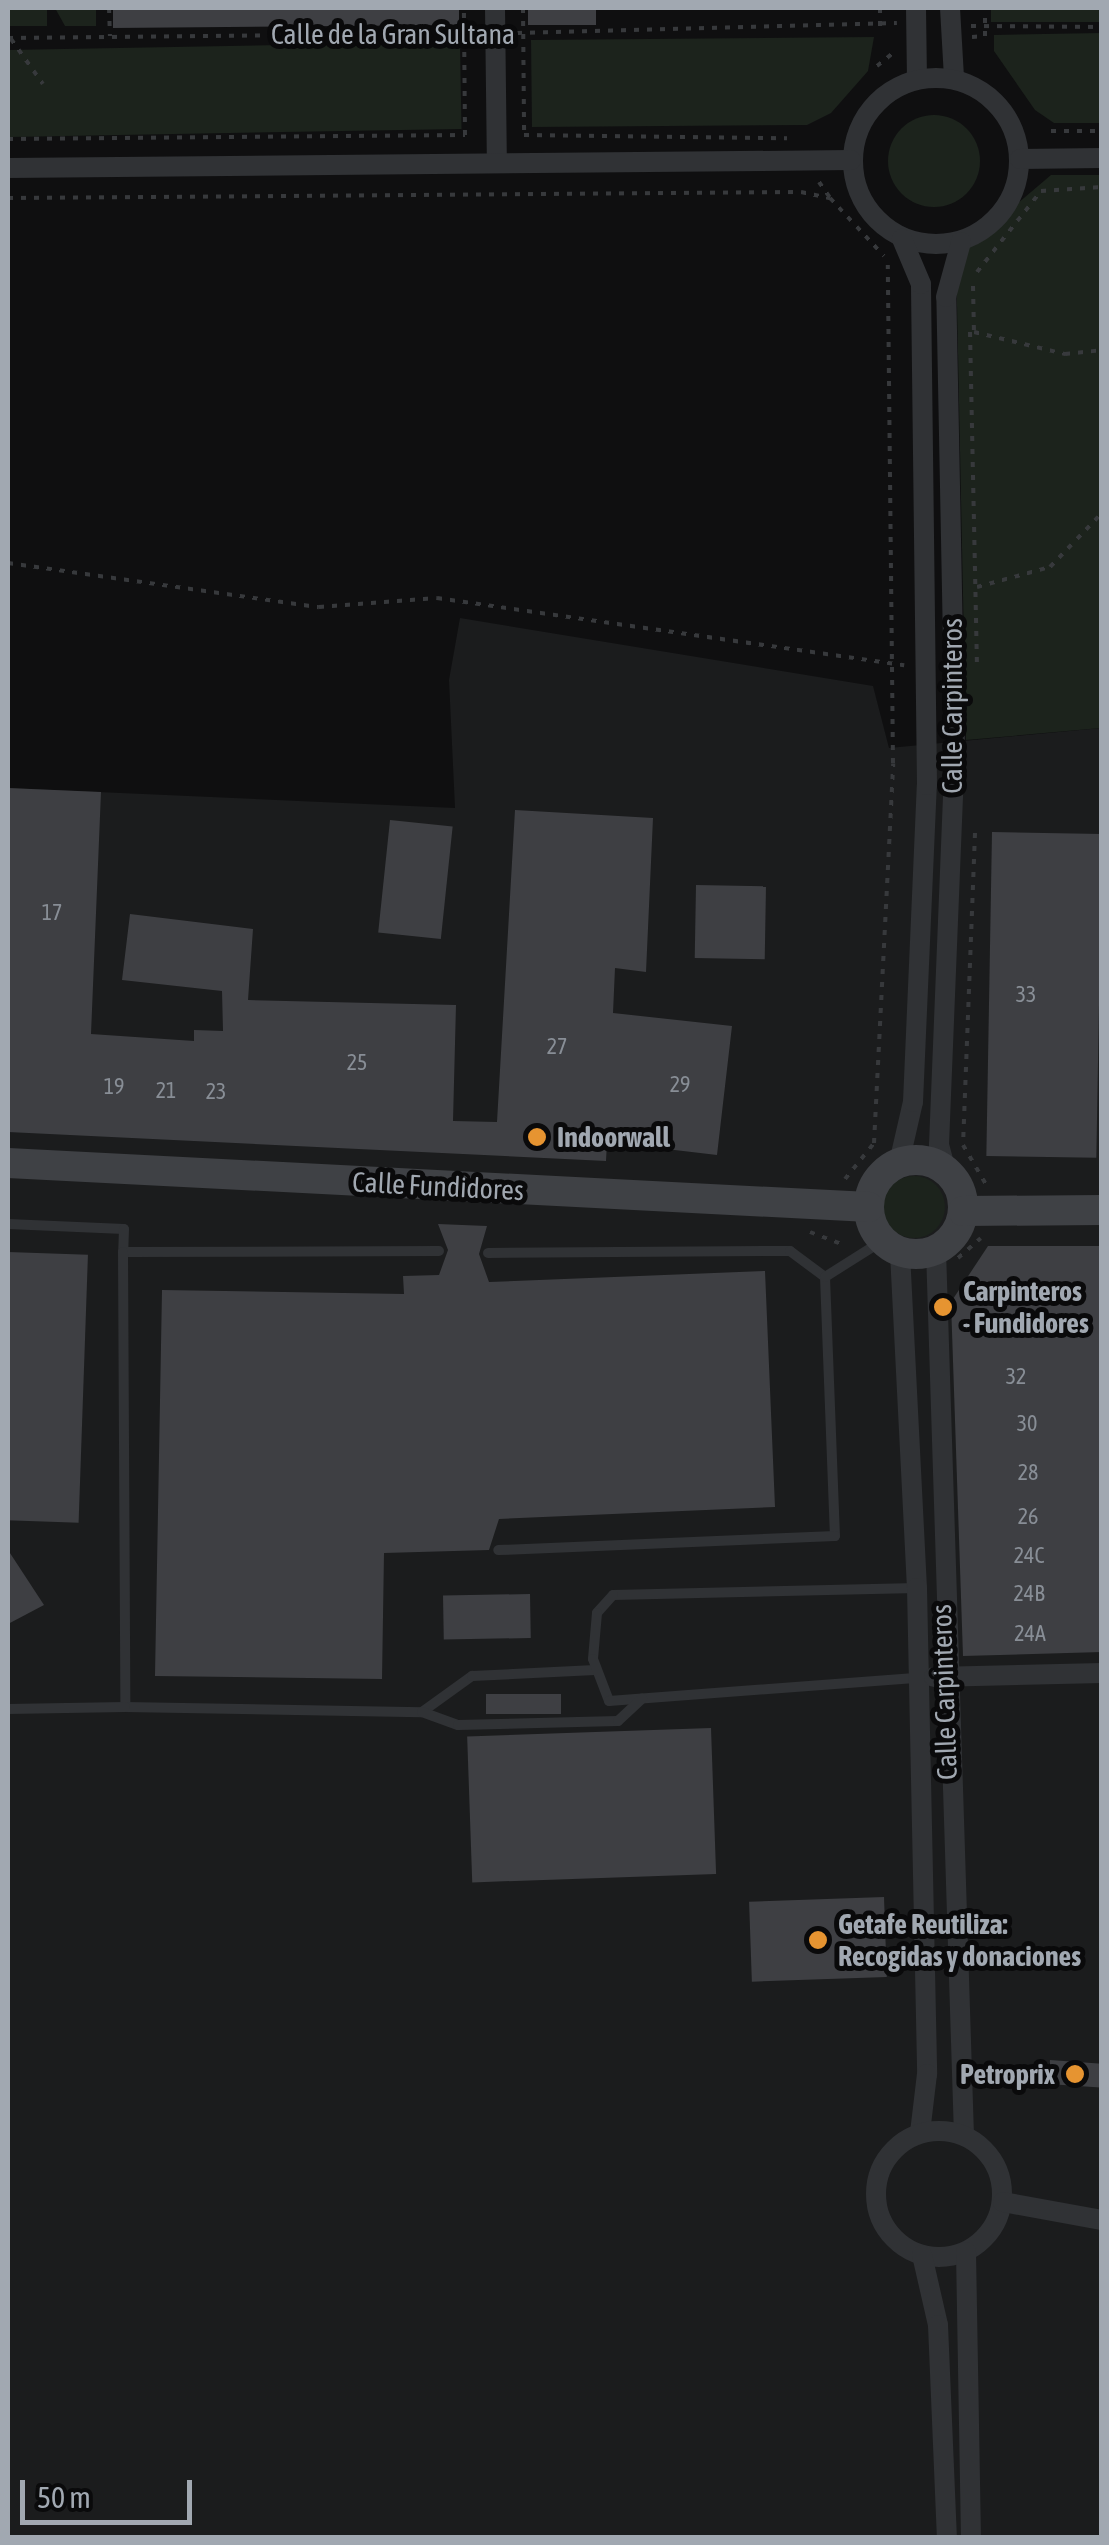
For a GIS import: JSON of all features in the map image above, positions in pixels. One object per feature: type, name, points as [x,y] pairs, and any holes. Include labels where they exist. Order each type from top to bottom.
[{"type":"street","points":[[496,8],[497,164]]},
{"type":"street","points":[[950,15],[954,78]]},
{"type":"street","points":[[910,17],[916,79]]},
{"type":"street","points":[[954,78],[991,97],[1012,124],[1020,159],[996,221],[961,242],[902,239],[864,206],[851,160],[860,124],[882,96],[916,79],[954,78]]},
{"type":"street","points":[[1020,159],[1102,158]]},
{"type":"street","points":[[8,168],[851,160]]},
{"type":"street","name":"Calle Carpinteros","points":[[900,1163],[913,1102],[925,665],[921,284],[902,239]]},
{"type":"street","name":"Calle Carpinteros","points":[[946,1171],[939,1145],[955,747],[946,297],[961,242]]},
{"type":"street","points":[[900,1163],[946,1171],[963,1212],[936,1250],[891,1247],[869,1207],[879,1178],[900,1163]]},
{"type":"street","name":"Calle Fundidores","points":[[8,1164],[869,1207]]},
{"type":"street","points":[[963,1212],[1102,1210]]},
{"type":"street","name":"Calle Carpinteros","points":[[891,1247],[916,1588],[927,2074],[920,2133]]},
{"type":"street","name":"Calle Carpinteros","points":[[936,1250],[943,1676],[964,2134]]},
{"type":"street","points":[[918,1678],[1102,1673]]},
{"type":"street","points":[[920,2133],[964,2134],[990,2154],[1003,2202],[996,2223],[966,2252],[922,2255],[897,2242],[876,2203],[880,2170],[920,2133]]},
{"type":"street","points":[[1003,2202],[1102,2220]]},
{"type":"street","points":[[966,2252],[971,2538]]},
{"type":"street","points":[[922,2255],[938,2325],[947,2538]]},
{"type":"lane","points":[[8,1224],[124,1230],[124,1707]]},
{"type":"lane","points":[[825,1277],[891,1247]]},
{"type":"lane","points":[[123,1252],[439,1251]]},
{"type":"lane","points":[[488,1253],[790,1252],[825,1277]]},
{"type":"lane","points":[[498,1550],[836,1536],[825,1277]]},
{"type":"lane","points":[[916,1588],[613,1595],[598,1612],[595,1670],[610,1700],[918,1678]]},
{"type":"lane","points":[[422,1712],[472,1676],[595,1670]]},
{"type":"lane","points":[[8,1709],[422,1712],[458,1725],[618,1721],[642,1698]]},
{"type":"path","points":[[110,8],[110,36]]},
{"type":"path","points":[[8,139],[465,136],[464,8]]},
{"type":"path","points":[[523,8],[524,136],[787,134],[787,192]]},
{"type":"path","points":[[880,8],[880,29]]},
{"type":"path","points":[[984,8],[985,36]]},
{"type":"path","points":[[950,15],[985,28],[1102,27]]},
{"type":"path","name":"Calle de la Gran Sultana","points":[[9,38],[880,29],[910,17]]},
{"type":"path","points":[[9,38],[42,84]]},
{"type":"path","points":[[876,66],[892,56],[897,38]]},
{"type":"path","points":[[1052,131],[1102,131]]},
{"type":"path","points":[[1102,187],[1041,191],[992,244],[973,284],[974,332],[1066,354],[1102,350]]},
{"type":"path","points":[[8,198],[787,192],[844,209],[886,260],[890,284],[900,284],[904,807]]},
{"type":"path","points":[[976,587],[1050,567],[1102,513]]},
{"type":"path","points":[[8,563],[320,607],[437,598],[925,665]]},
{"type":"shaded area","points":[[8,8],[47,8],[47,26],[8,26]]},
{"type":"shaded area","points":[[55,8],[96,8],[96,26],[65,26]]},
{"type":"shaded area","points":[[991,8],[1101,8],[1101,22],[991,22]]},
{"type":"shaded area","points":[[1101,33],[1101,123],[1054,123],[1035,110],[994,51],[994,35]]},
{"type":"shaded area","points":[[874,37],[868,71],[831,113],[807,125],[532,127],[531,40]]},
{"type":"shaded area","points":[[460,42],[462,129],[10,137],[8,50]]},
{"type":"shaded area","points":[[934,115],[951,119],[966,129],[976,144],[980,161],[976,178],[966,193],[951,203],[934,207],[917,203],[902,193],[892,178],[888,161],[892,144],[902,129],[917,119]]},
{"type":"shaded area","points":[[1051,175],[1101,175],[1101,728],[966,740],[956,256]]},
{"type":"shaded area","points":[[460,618],[873,686],[889,748],[1101,728],[1101,2537],[8,2538],[8,788],[455,808],[449,680]]},
{"type":"shaded area","points":[[914,1176],[936,1185],[945,1207],[936,1229],[914,1238],[892,1229],[883,1207],[892,1185]]},
{"type":"building","points":[[113,8],[459,8],[459,25],[113,28]]},
{"type":"building","points":[[528,8],[596,8],[596,25],[528,25]]},
{"type":"building","points":[[8,788],[101,792],[91,1034],[194,1041],[194,1030],[223,1031],[222,991],[122,980],[130,914],[253,929],[248,1000],[456,1005],[453,1121],[497,1122],[515,810],[653,818],[646,972],[615,968],[613,1013],[732,1026],[717,1155],[607,1142],[606,1161],[8,1132]]},
{"type":"building","points":[[390,820],[453,827],[441,939],[378,932]]},
{"type":"building","points":[[992,832],[1102,834],[1096,1158],[986,1156]]},
{"type":"building","points":[[696,885],[766,886],[765,959],[695,958]]},
{"type":"building","points":[[438,1224],[487,1226],[479,1254],[489,1282],[765,1271],[775,1507],[499,1519],[489,1550],[384,1553],[382,1679],[155,1676],[162,1290],[404,1294],[403,1276],[439,1275],[448,1250]]},
{"type":"building","points":[[988,1246],[1102,1246],[1102,1652],[963,1656],[951,1302]]},
{"type":"building","points":[[8,1252],[88,1255],[79,1523],[8,1520]]},
{"type":"building","points":[[8,1550],[44,1605],[8,1624]]},
{"type":"building","points":[[530,1594],[531,1638],[444,1640],[443,1596]]},
{"type":"building","points":[[486,1694],[561,1694],[561,1714],[486,1714]]},
{"type":"building","points":[[711,1728],[716,1874],[472,1882],[467,1737]]},
{"type":"building","name":"Getafe Reutiliza: Recogidas y donaciones","points":[[884,1897],[887,1977],[752,1982],[749,1902]]},
{"type":"building","name":"Petroprix","points":[[1050,2060],[1102,2064],[1100,2088],[1048,2084]]},
{"type":"place","name":"Indoorwall","points":[[537,1137]]},
{"type":"place","name":"Carpinteros - Fundidores","points":[[943,1307]]},
{"type":"place","name":"Getafe Reutiliza: Recogidas y donaciones","points":[[818,1940]]},
{"type":"place","name":"Petroprix","points":[[1075,2074]]}]
